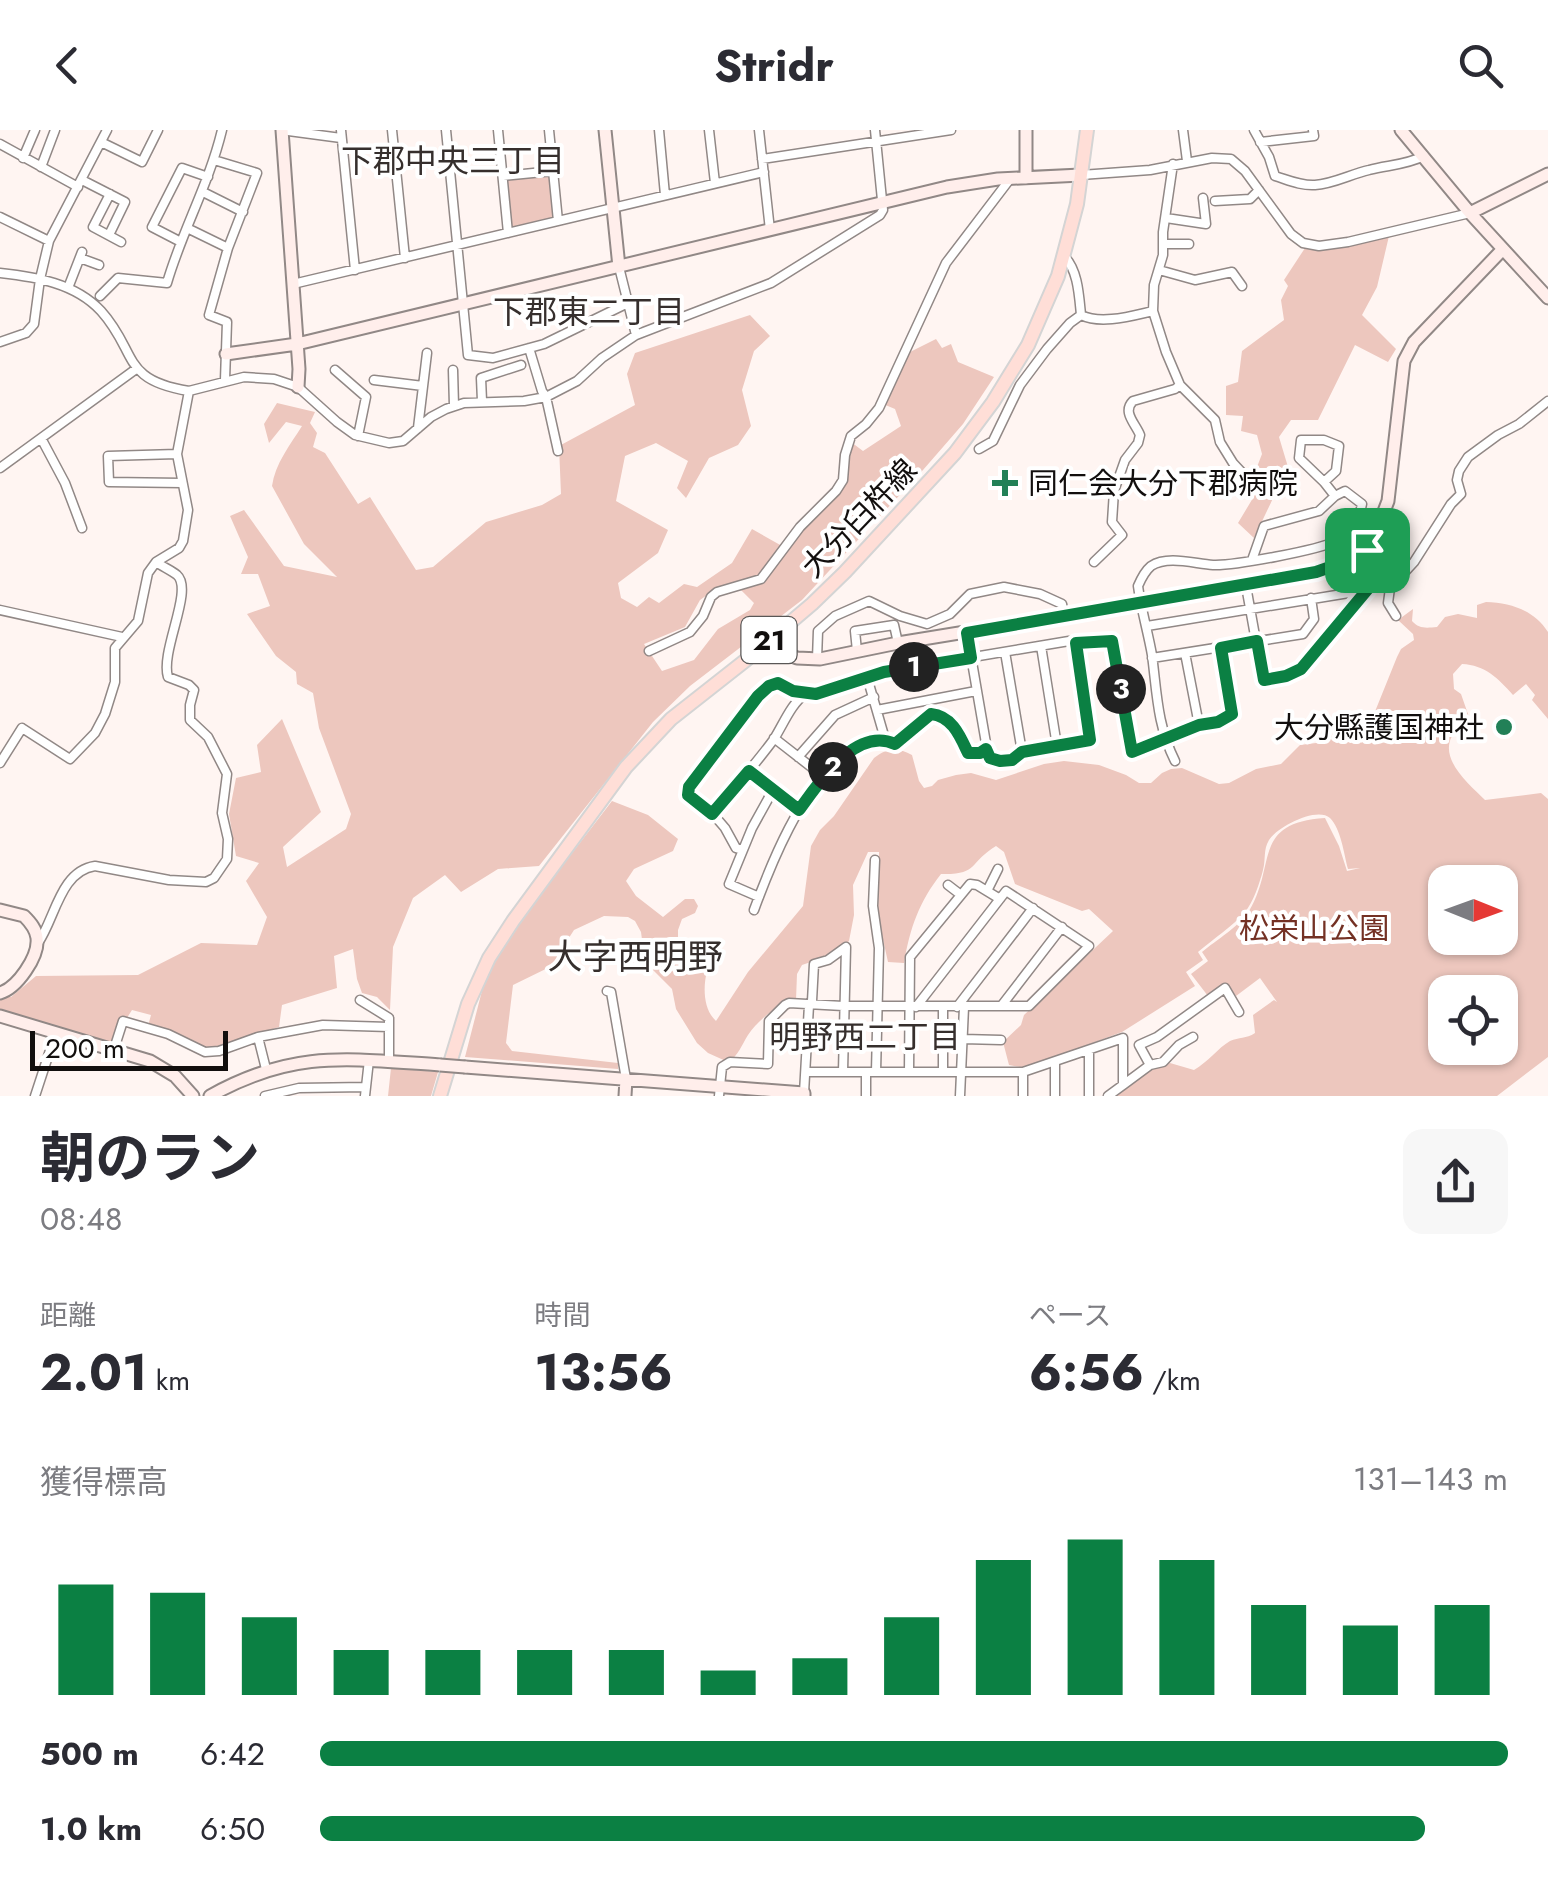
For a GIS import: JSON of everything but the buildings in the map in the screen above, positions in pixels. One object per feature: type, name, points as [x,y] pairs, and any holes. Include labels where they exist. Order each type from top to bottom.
[{"type":"main road","name":"大分臼杵線","points":[[440,1096],[474,989],[489,958],[638,752],[671,719],[771,639],[845,572],[933,477],[1003,387],[1049,302],[1064,256],[1077,204],[1084,130]]},
{"type":"street","points":[[24,158],[36,130]]},
{"type":"street","points":[[41,167],[56,130]]},
{"type":"street","points":[[0,342],[17,337],[32,326],[49,241],[107,130]]},
{"type":"street","points":[[100,142],[142,162],[158,130]]},
{"type":"street","points":[[100,296],[118,278],[166,284],[179,242],[203,192],[222,130]]},
{"type":"street","points":[[298,387],[281,130],[341,134],[355,270]]},
{"type":"street","points":[[392,130],[405,258]]},
{"type":"street","points":[[446,130],[468,355],[492,358],[544,344],[628,303]]},
{"type":"street","points":[[498,130],[508,233]]},
{"type":"street","points":[[549,130],[558,221]]},
{"type":"street","points":[[606,130],[619,267],[636,335]]},
{"type":"street","points":[[659,130],[665,195]]},
{"type":"street","points":[[709,130],[715,184]]},
{"type":"street","points":[[760,130],[770,231]]},
{"type":"street","points":[[0,273],[40,279],[84,297],[103,313],[136,368],[164,386],[189,390],[225,380],[274,379],[298,387],[358,436],[390,443],[403,441],[430,417],[454,406],[546,397],[577,382],[602,358],[636,335],[771,283],[880,215],[883,204],[876,130]]},
{"type":"street","points":[[762,158],[951,130]]},
{"type":"street","points":[[1026,130],[1026,178]]},
{"type":"street","points":[[1183,130],[1187,161]]},
{"type":"street","points":[[1254,130],[1275,176],[1311,186],[1424,156]]},
{"type":"street","points":[[1260,142],[1314,136],[1312,130]]},
{"type":"street","points":[[1401,130],[1548,298]]},
{"type":"street","points":[[0,144],[41,167],[126,202],[109,235]]},
{"type":"street","points":[[226,354],[298,344],[947,187],[1010,178],[1150,170],[1187,161],[1231,159],[1291,234],[1302,242],[1319,246],[1470,213],[1548,174]]},
{"type":"street","points":[[214,160],[257,173],[228,248],[209,315],[227,322],[225,380]]},
{"type":"street","points":[[1173,164],[1153,311],[1180,384],[1214,420],[1220,442],[1248,479]]},
{"type":"street","points":[[179,242],[152,227],[182,168],[208,177]]},
{"type":"street","points":[[503,176],[553,171]]},
{"type":"street","points":[[293,284],[764,172]]},
{"type":"street","points":[[649,650],[690,632],[704,616],[710,597],[716,592],[761,579],[813,512],[836,492],[843,480],[851,436],[879,408],[946,262],[1010,178]]},
{"type":"street","points":[[1215,201],[1250,199],[1258,190]]},
{"type":"street","points":[[203,192],[243,212]]},
{"type":"street","points":[[110,194],[92,227],[121,242]]},
{"type":"street","points":[[1166,218],[1206,224],[1204,198]]},
{"type":"street","points":[[851,211],[858,216],[860,228]]},
{"type":"street","points":[[0,217],[49,241]]},
{"type":"street","points":[[187,228],[228,248]]},
{"type":"street","points":[[1163,244],[1189,244]]},
{"type":"street","points":[[1246,586],[1264,680],[1301,669],[1367,590],[1373,572],[1367,550],[1388,502],[1407,352],[1502,248]]},
{"type":"street","points":[[68,288],[81,255],[99,265]]},
{"type":"street","points":[[1064,256],[1069,259],[1081,315],[1086,319],[1153,311]]},
{"type":"street","points":[[1159,270],[1196,280],[1232,272],[1242,286]]},
{"type":"street","points":[[978,449],[993,441],[1020,385],[1070,323],[1081,315]]},
{"type":"street","points":[[530,348],[558,451]]},
{"type":"street","points":[[418,430],[427,354]]},
{"type":"street","points":[[482,401],[480,378],[522,365]]},
{"type":"street","points":[[0,468],[136,368]]},
{"type":"street","points":[[335,370],[366,397]]},
{"type":"street","points":[[453,370],[454,406]]},
{"type":"street","points":[[358,436],[373,380],[423,386]]},
{"type":"street","points":[[1094,562],[1122,535],[1112,522],[1114,491],[1125,460],[1140,435],[1128,414],[1128,406],[1132,401],[1180,384]]},
{"type":"street","points":[[0,763],[4,746],[22,728],[70,759],[95,733],[105,714],[114,682],[115,648],[138,621],[148,573],[156,562],[179,548],[183,540],[188,510],[177,454],[189,390]]},
{"type":"street","points":[[1396,616],[1388,603],[1390,588],[1414,562],[1461,494],[1457,480],[1462,465],[1477,450],[1548,401]]},
{"type":"street","points":[[41,438],[65,483],[82,528]]},
{"type":"street","points":[[1324,482],[1336,471],[1339,446],[1324,440],[1301,440],[1299,458],[1334,496]]},
{"type":"street","points":[[177,454],[108,456],[109,482],[182,483]]},
{"type":"street","points":[[1175,761],[1164,738],[1156,696],[1138,586],[1142,576],[1151,566],[1174,561],[1213,565],[1252,560],[1336,542],[1350,531],[1360,516],[1362,504],[1345,491],[1318,511],[1264,526],[1252,560]]},
{"type":"street","points":[[771,639],[782,652],[817,659],[1292,577],[1353,559],[1367,550]]},
{"type":"street","points":[[1287,553],[1292,577]]},
{"type":"street","points":[[0,993],[18,983],[63,891],[85,868],[94,866],[169,880],[206,882],[214,878],[228,856],[222,813],[226,771],[208,737],[190,720],[194,690],[168,677],[166,670],[180,608],[181,583],[178,576],[156,562]]},
{"type":"street","points":[[817,659],[818,631],[835,616],[869,601],[927,624],[950,614],[970,594],[1004,587],[1040,594],[1062,604],[1064,616]]},
{"type":"street","points":[[1146,626],[1367,590]]},
{"type":"street","points":[[1152,658],[1303,634],[1314,620],[1311,598]]},
{"type":"street","points":[[0,610],[122,636]]},
{"type":"street","points":[[857,651],[855,631],[894,625],[898,643]]},
{"type":"street","points":[[967,633],[986,749],[990,758],[1000,761],[1012,760],[1022,752],[1090,740],[1076,643]]},
{"type":"street","points":[[742,850],[736,848],[712,814],[688,795],[689,787],[769,686],[778,683],[793,691],[816,694],[884,672],[1069,641],[1112,641],[1132,752],[1232,714],[1221,648]]},
{"type":"street","points":[[1041,646],[1058,746]]},
{"type":"street","points":[[1005,652],[1022,752]]},
{"type":"street","points":[[1185,653],[1199,725]]},
{"type":"street","points":[[867,677],[884,740]]},
{"type":"street","points":[[877,710],[976,691]]},
{"type":"street","points":[[712,814],[749,771],[806,692]]},
{"type":"street","points":[[798,757],[835,714],[874,697]]},
{"type":"street","points":[[754,910],[799,810],[840,758],[860,746],[884,740],[895,744],[931,714],[940,715],[954,726],[968,753],[986,749]]},
{"type":"street","points":[[774,738],[824,777]]},
{"type":"street","points":[[749,771],[799,810]]},
{"type":"street","points":[[758,897],[729,884],[773,790]]},
{"type":"street","points":[[866,1096],[879,948],[873,906],[876,860]]},
{"type":"street","points":[[987,891],[998,870]]},
{"type":"street","points":[[909,1072],[910,958],[970,884],[1000,899]]},
{"type":"street","points":[[948,885],[961,896]]},
{"type":"street","points":[[719,1091],[722,1067],[730,1062],[768,1064],[769,1021],[785,1004],[943,1008],[1029,1006],[1089,946],[1006,892],[912,1007]]},
{"type":"street","points":[[960,1096],[960,1007],[1033,908]]},
{"type":"street","points":[[0,910],[24,916],[35,930],[38,943]]},
{"type":"street","points":[[1002,1005],[1062,927]]},
{"type":"street","points":[[210,1096],[266,1070],[319,1059],[626,1079],[719,1091],[804,1094],[814,964],[828,960],[846,947],[843,1072]]},
{"type":"street","points":[[1150,1064],[1139,1045],[1225,988],[1239,1012]]},
{"type":"street","points":[[607,991],[611,992],[626,1079],[625,1096]]},
{"type":"street","points":[[360,1000],[390,1018],[389,1062]]},
{"type":"street","points":[[943,1008],[943,1072]]},
{"type":"street","points":[[0,1016],[160,1066],[193,1096]]},
{"type":"street","points":[[114,1049],[124,1021],[168,1034],[206,1052],[258,1036],[324,1025],[389,1028]]},
{"type":"street","points":[[35,1096],[56,1032]]},
{"type":"street","points":[[258,1036],[266,1070]]},
{"type":"street","points":[[807,1072],[1022,1072],[1123,1038],[1123,1085]]},
{"type":"street","points":[[1108,1096],[1193,1038]]},
{"type":"street","points":[[963,1039],[1000,1040]]},
{"type":"street","points":[[1089,1050],[1089,1096]]},
{"type":"street","points":[[266,1096],[300,1088],[366,1092],[369,1060]]},
{"type":"street","points":[[1055,1062],[1055,1096]]},
{"type":"street","points":[[1022,1072],[1023,1096]]},
{"type":"green space","points":[[551,175],[554,220],[510,228],[508,177]]},
{"type":"green space","points":[[1389,236],[1377,287],[1362,315],[1396,349],[1388,362],[1355,345],[1318,420],[1291,420],[1279,437],[1288,467],[1254,538],[1238,523],[1256,493],[1250,485],[1262,454],[1257,435],[1241,431],[1243,416],[1226,415],[1226,386],[1238,382],[1242,351],[1284,320],[1281,300],[1288,286],[1284,280],[1305,248],[1329,248]]},
{"type":"green space","points":[[750,315],[770,336],[754,351],[742,390],[751,426],[738,445],[709,458],[686,498],[677,488],[688,461],[656,443],[625,456],[616,501],[668,530],[658,553],[618,583],[621,598],[637,607],[649,597],[659,603],[684,584],[697,587],[732,563],[752,529],[782,546],[758,578],[714,590],[700,600],[685,627],[644,644],[662,671],[694,660],[718,629],[750,610],[754,603],[740,589],[763,580],[800,529],[845,479],[851,442],[863,451],[901,426],[895,409],[883,404],[906,354],[936,339],[942,348],[951,344],[958,362],[994,377],[963,424],[802,600],[690,686],[653,722],[539,866],[498,869],[461,892],[445,875],[413,898],[393,947],[390,1010],[377,997],[362,993],[353,949],[334,956],[337,988],[282,1005],[279,1027],[206,1050],[148,1026],[151,1015],[132,1010],[111,1043],[0,1011],[0,995],[11,997],[36,976],[138,975],[201,943],[257,945],[267,917],[246,881],[259,863],[236,856],[229,814],[236,778],[261,772],[257,745],[282,719],[321,812],[283,847],[287,867],[346,829],[351,814],[319,728],[313,693],[297,684],[296,672],[276,656],[247,614],[270,606],[258,574],[241,574],[248,557],[230,516],[244,510],[284,566],[337,577],[304,544],[272,486],[280,462],[302,426],[286,422],[269,443],[264,424],[277,403],[315,412],[310,423],[317,433],[313,447],[325,453],[358,504],[370,497],[416,570],[433,567],[486,522],[542,505],[561,494],[559,446],[635,405],[627,374],[635,353]]},
{"type":"green space","name":"松栄山公園","points":[[1486,602],[1513,606],[1536,618],[1548,632],[1548,719],[1532,700],[1535,695],[1526,684],[1513,695],[1478,667],[1462,664],[1453,674],[1454,689],[1461,694],[1469,717],[1449,745],[1458,771],[1485,800],[1541,793],[1548,799],[1548,1057],[1497,1096],[1113,1096],[1148,1070],[1170,1063],[1194,1070],[1230,1041],[1255,1033],[1253,1015],[1274,1000],[1277,1002],[1260,978],[1236,996],[1226,983],[1208,996],[1191,974],[1208,961],[1202,952],[1249,911],[1257,894],[1270,849],[1286,828],[1325,818],[1347,871],[1360,868],[1348,869],[1334,823],[1324,815],[1307,816],[1288,824],[1269,840],[1260,880],[1248,908],[1198,952],[1203,960],[1186,972],[1195,986],[1122,1032],[1025,1068],[1009,1065],[1003,1042],[1021,1025],[1024,1015],[1113,931],[1089,909],[1082,911],[1015,884],[1004,852],[996,846],[968,870],[941,874],[916,916],[904,963],[888,962],[878,917],[879,852],[868,852],[853,885],[854,915],[849,941],[834,954],[802,965],[797,974],[796,1000],[763,1018],[728,1062],[697,1043],[676,1009],[672,989],[645,962],[641,932],[635,921],[604,916],[574,930],[560,962],[513,985],[506,1043],[512,1051],[618,1063],[618,1069],[465,1057],[484,983],[500,947],[612,801],[648,815],[678,839],[673,851],[634,869],[626,881],[636,896],[663,917],[685,899],[694,899],[698,906],[695,913],[682,919],[678,943],[707,971],[705,998],[716,1021],[748,972],[803,906],[811,846],[874,758],[883,752],[897,750],[912,755],[924,788],[956,775],[971,773],[996,780],[1064,761],[1099,765],[1139,783],[1151,783],[1162,773],[1182,768],[1219,784],[1229,783],[1256,769],[1281,764],[1300,745],[1324,742],[1343,726],[1342,718],[1374,714],[1401,649],[1414,640],[1398,620],[1413,609],[1412,621],[1420,627],[1437,627],[1445,617],[1458,614],[1477,618],[1477,605]]},
{"type":"green space","points":[[391,1068],[438,1072],[431,1096],[388,1096]]},
{"type":"place","name":"同仁会大分下郡病院","points":[[1005,483]]},
{"type":"place","name":"大分縣護国神社","points":[[1504,727]]},
{"type":"district","name":"下郡中央三丁目","points":[[453,161]]},
{"type":"district","name":"下郡東二丁目","points":[[589,312]]},
{"type":"district","name":"大字西明野","points":[[635,957]]},
{"type":"district","name":"明野西二丁目","points":[[865,1037]]},
{"type":"route","points":[[1367,550],[1373,572],[1367,590],[1301,669],[1264,680],[1257,641],[1221,648],[1232,714],[1218,722],[1199,725],[1132,752],[1112,641],[1076,643],[1090,740],[1022,752],[1012,760],[1000,761],[990,758],[986,749],[968,753],[954,726],[940,715],[931,714],[895,744],[884,740],[860,746],[840,758],[799,810],[749,771],[712,814],[688,795],[689,787],[769,686],[778,683],[793,691],[816,694],[884,672],[971,658],[967,633],[1316,572],[1367,550]]}]
